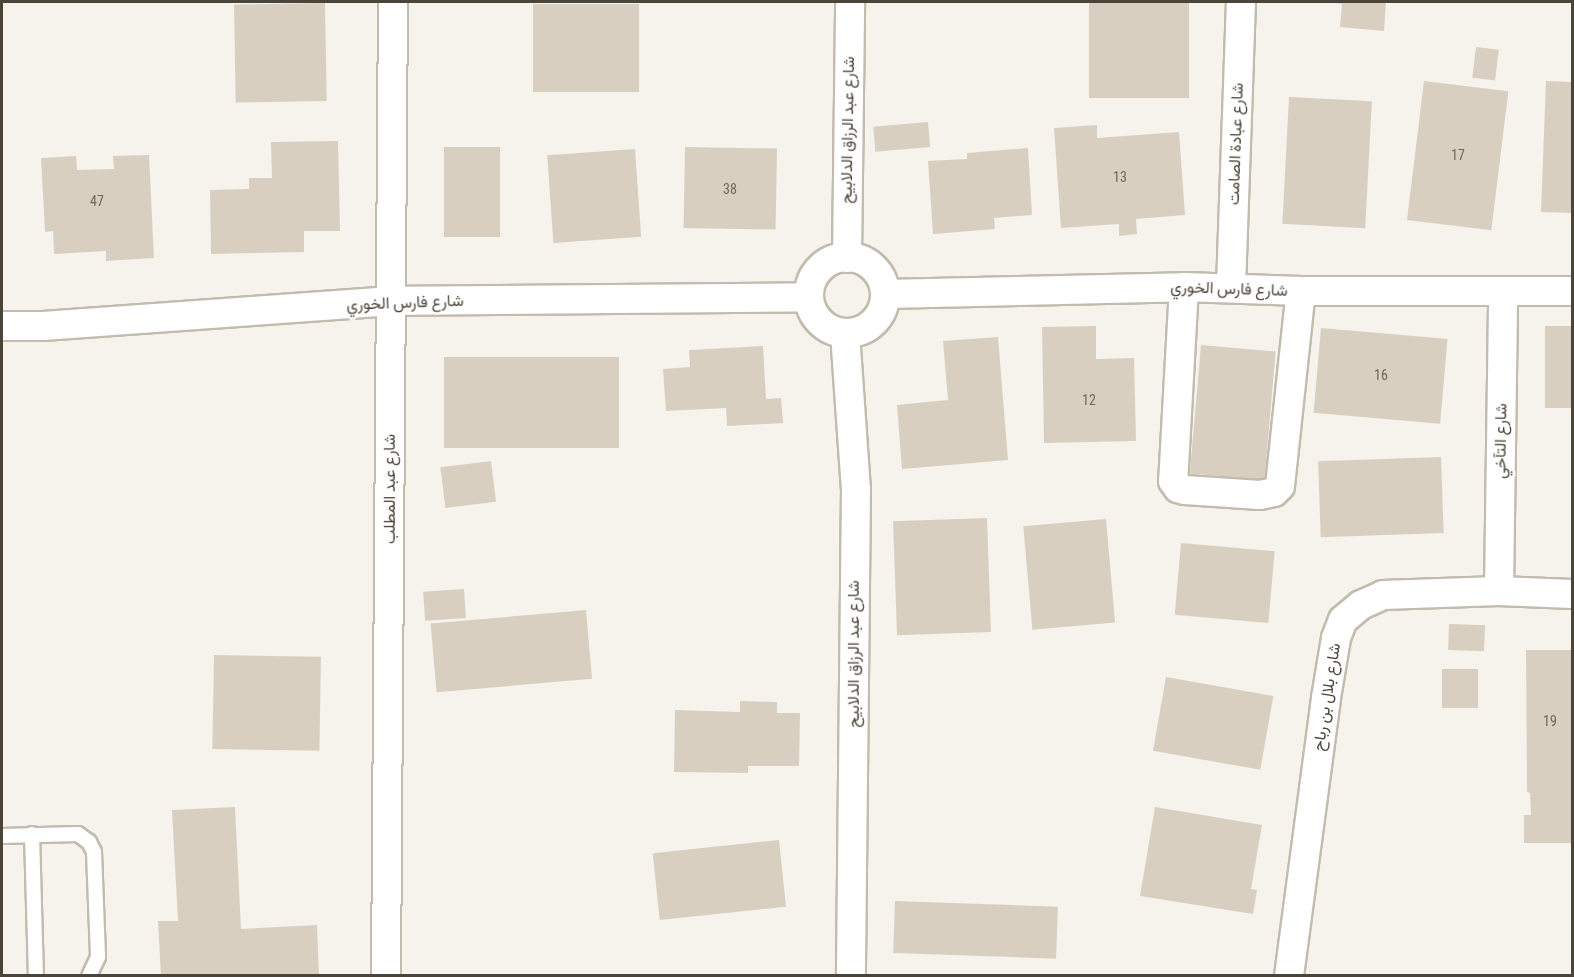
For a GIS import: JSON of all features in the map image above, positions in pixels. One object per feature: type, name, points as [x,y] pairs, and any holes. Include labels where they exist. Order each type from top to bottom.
[{"type":"street","name":"شارع عبد المطلب","points":[[386,975],[393,2]]},
{"type":"street","name":"شارع عبد الرزاق الدلابيح","points":[[847,258],[850,2]]},
{"type":"street","name":"شارع عبادة الصامت","points":[[1231,287],[1241,2]]},
{"type":"street","points":[[847,258],[863,260],[875,268],[883,280],[886,294],[878,318],[858,332],[845,333],[824,326],[811,308],[811,285],[825,264],[847,258]]},
{"type":"street","name":"شارع فارس الخوري","points":[[886,294],[1184,287],[1301,291],[1572,291]]},
{"type":"street","points":[[1184,287],[1173,481],[1178,488],[1185,490],[1260,495],[1274,492],[1280,486],[1301,291]]},
{"type":"street","name":"شارع التآخي","points":[[1499,591],[1503,292]]},
{"type":"street","name":"شارع فارس الخوري","points":[[2,326],[43,326],[392,301],[810,297]]},
{"type":"street","name":"شارع عبد الرزاق الدلابيح","points":[[845,333],[856,489],[851,975]]},
{"type":"street","name":"شارع بلال بن رباح","points":[[1289,975],[1335,638],[1343,620],[1361,605],[1383,595],[1499,591],[1572,594]]},
{"type":"lane","points":[[32,834],[36,975]]},
{"type":"lane","points":[[2,836],[78,834],[90,842],[94,852],[98,957],[89,975]]},
{"type":"building","points":[[1089,2],[1189,2],[1189,98],[1089,98]]},
{"type":"building","points":[[1328,2],[1386,2],[1384,31],[1340,27],[1342,4]]},
{"type":"building","points":[[325,3],[327,101],[236,103],[234,5]]},
{"type":"building","points":[[533,4],[639,4],[639,92],[533,92]]},
{"type":"building","points":[[1476,47],[1499,50],[1495,81],[1472,78]]},
{"type":"building","points":[[1424,81],[1508,91],[1491,230],[1407,220]]},
{"type":"building","points":[[1546,81],[1572,82],[1572,213],[1541,212]]},
{"type":"building","points":[[1289,97],[1372,101],[1365,228],[1282,224]]},
{"type":"building","points":[[928,122],[930,147],[875,152],[873,127]]},
{"type":"building","points":[[1097,125],[1097,138],[1179,132],[1185,215],[1136,219],[1137,234],[1119,236],[1119,224],[1061,228],[1054,128]]},
{"type":"building","points":[[338,141],[340,231],[304,231],[304,252],[211,254],[210,190],[249,189],[249,178],[272,178],[271,142]]},
{"type":"building","points":[[444,147],[500,147],[500,237],[444,237]]},
{"type":"building","points":[[685,147],[777,149],[776,230],[684,228]]},
{"type":"building","points":[[1028,148],[1032,215],[994,218],[995,229],[933,234],[928,161],[967,159],[967,153]]},
{"type":"building","points":[[635,149],[641,237],[553,243],[547,155]]},
{"type":"building","points":[[149,155],[154,258],[106,261],[106,251],[54,254],[53,231],[45,232],[41,158],[76,156],[77,170],[114,169],[113,156]]},
{"type":"building","points":[[1096,326],[1096,359],[1134,358],[1136,441],[1044,443],[1042,327]]},
{"type":"building","points":[[1545,326],[1572,326],[1572,408],[1545,408]]},
{"type":"building","points":[[1321,328],[1448,339],[1440,424],[1314,413]]},
{"type":"building","points":[[998,337],[1008,460],[902,469],[897,405],[948,400],[943,341]]},
{"type":"building","points":[[1201,345],[1276,352],[1264,480],[1190,474]]},
{"type":"building","points":[[763,346],[766,399],[781,398],[783,423],[727,426],[726,408],[666,411],[663,369],[690,367],[689,350]]},
{"type":"building","points":[[444,357],[619,357],[619,448],[444,448]]},
{"type":"building","points":[[1441,457],[1444,533],[1321,537],[1318,461]]},
{"type":"building","points":[[491,461],[496,502],[445,508],[440,467]]},
{"type":"building","points":[[987,518],[991,632],[897,635],[893,521]]},
{"type":"building","points":[[1106,519],[1115,623],[1032,630],[1023,526]]},
{"type":"building","points":[[1181,543],[1275,551],[1268,623],[1175,615]]},
{"type":"building","points":[[464,589],[466,618],[425,621],[423,592]]},
{"type":"building","points":[[586,610],[592,679],[437,692],[431,624]]},
{"type":"building","points":[[1449,624],[1485,625],[1484,651],[1448,650]]},
{"type":"building","points":[[1526,650],[1572,650],[1572,843],[1524,843],[1524,815],[1531,815],[1530,793],[1527,792]]},
{"type":"building","points":[[214,655],[321,657],[319,751],[212,749]]},
{"type":"building","points":[[1442,669],[1478,669],[1478,708],[1442,708]]},
{"type":"building","points":[[1166,677],[1273,696],[1260,770],[1153,751]]},
{"type":"building","points":[[740,701],[777,702],[777,713],[800,713],[799,766],[748,766],[748,773],[674,772],[675,710],[740,712]]},
{"type":"building","points":[[235,807],[241,929],[317,925],[319,976],[161,976],[158,921],[178,921],[172,810]]},
{"type":"building","points":[[1155,807],[1262,825],[1251,889],[1257,890],[1253,914],[1140,896]]},
{"type":"building","points":[[779,840],[786,907],[660,920],[653,853]]},
{"type":"building","points":[[895,901],[1058,907],[1056,959],[893,953]]}]
